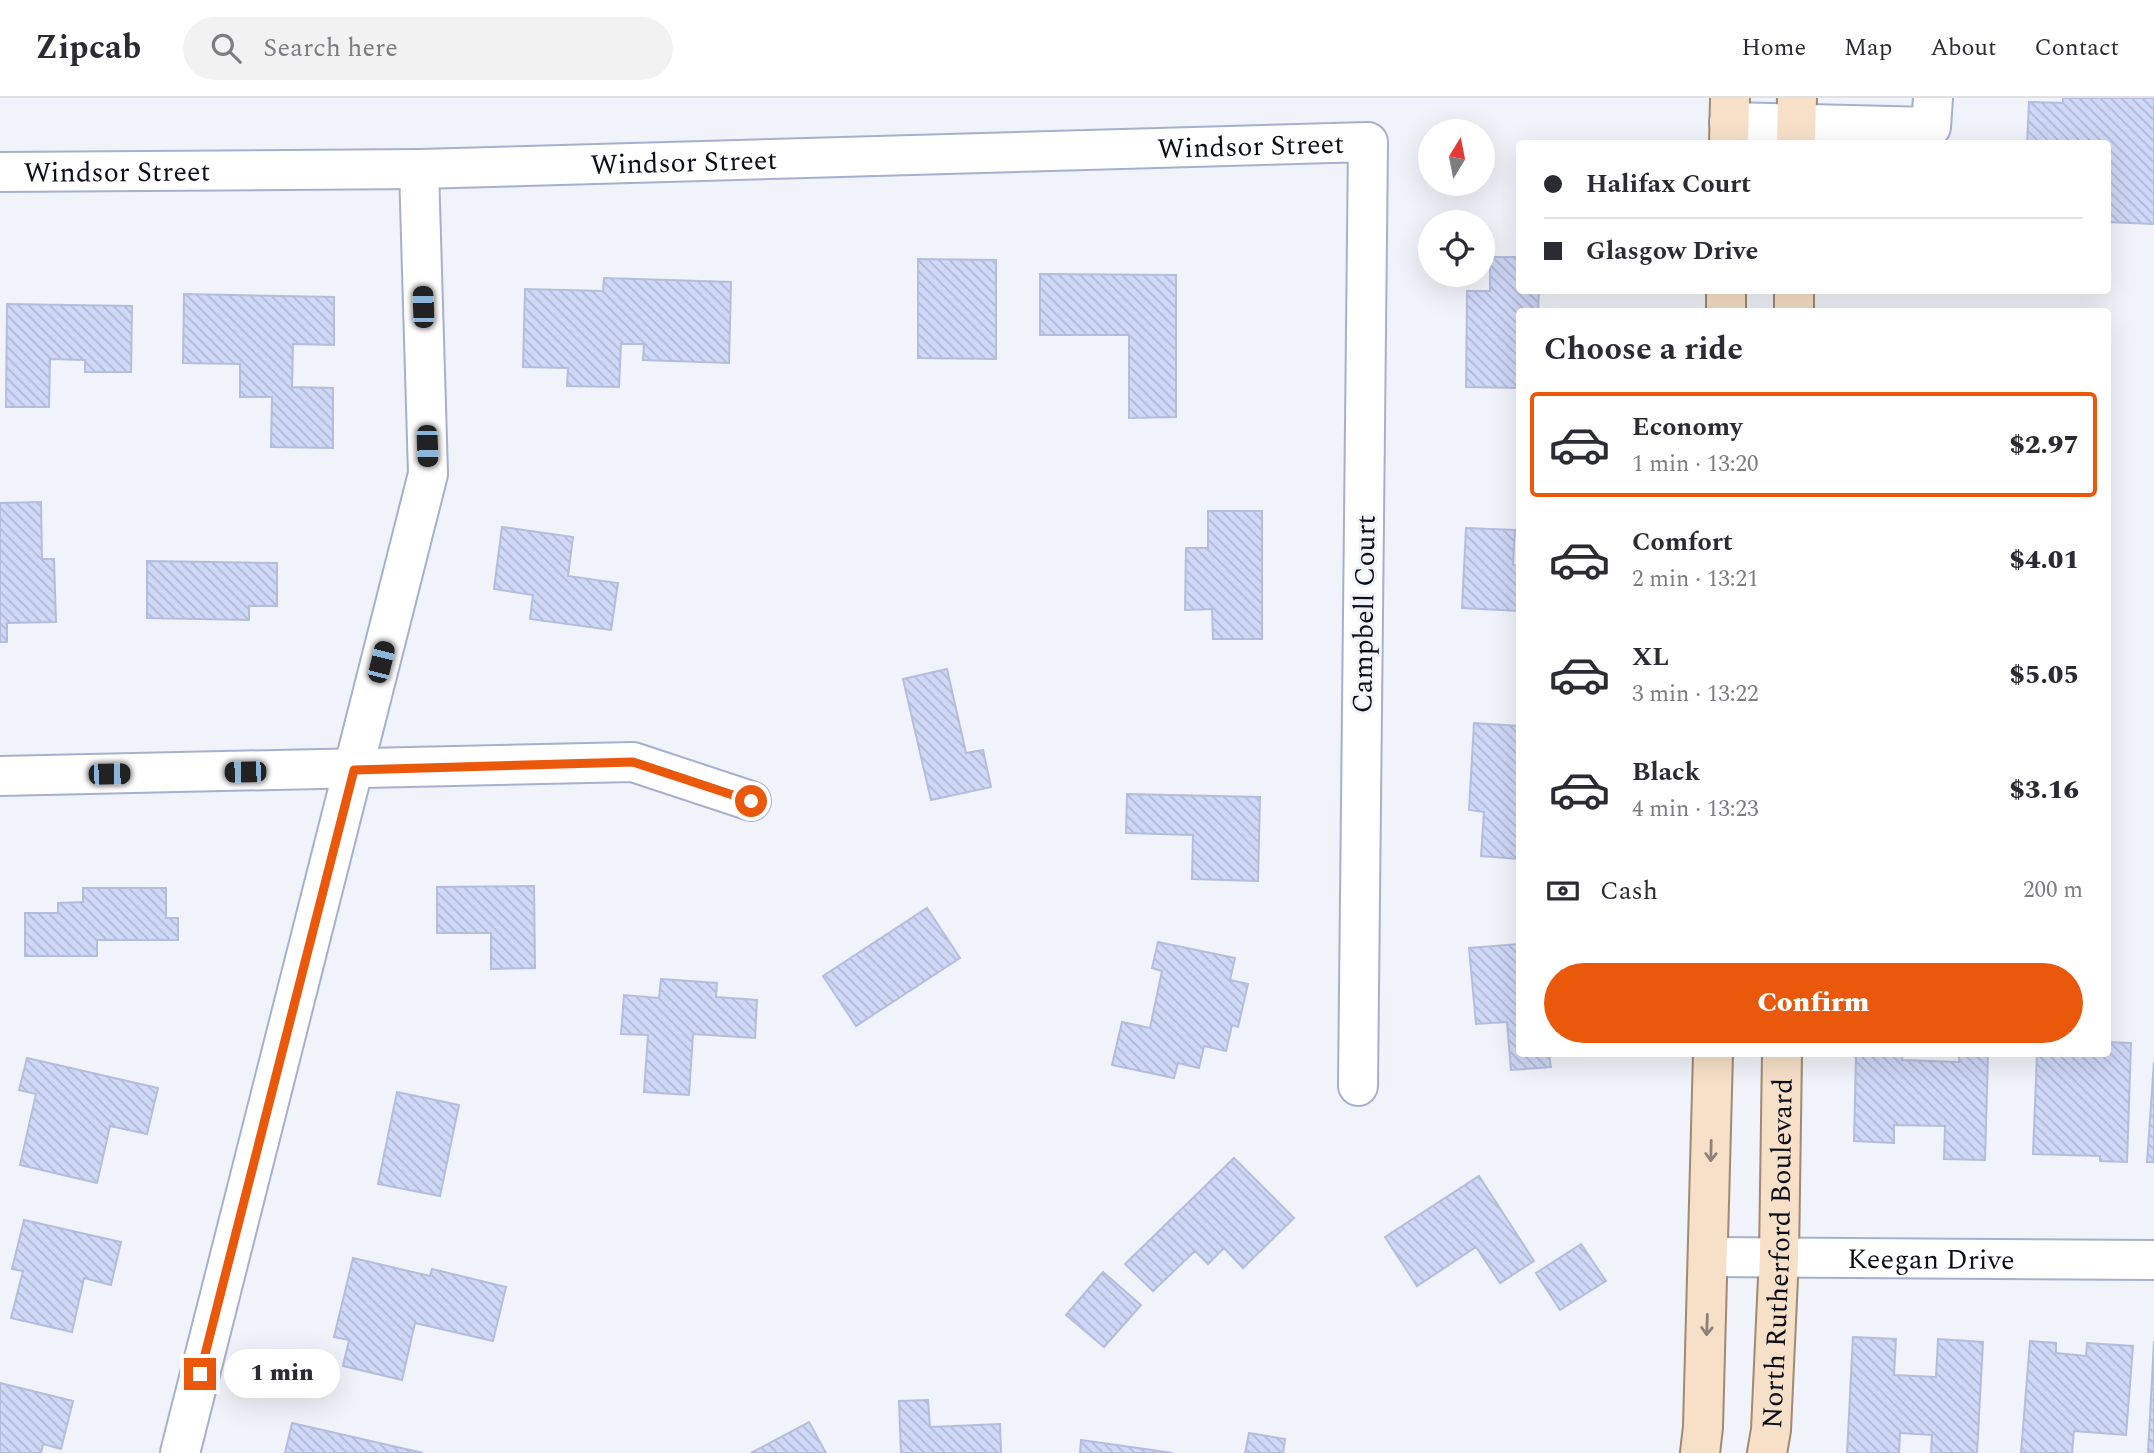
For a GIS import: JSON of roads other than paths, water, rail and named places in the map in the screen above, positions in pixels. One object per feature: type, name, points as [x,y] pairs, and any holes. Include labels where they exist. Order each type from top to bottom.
[{"type":"main road","points":[[1700,1453],[1709,1257],[1713,1057]]},
{"type":"main road","name":"North Rutherford Boulevard","points":[[1768,1453],[1779,1256],[1782,1057]]},
{"type":"street","points":[[1729,121],[1932,123]]},
{"type":"street","name":"Windsor Street","points":[[0,172],[419,169],[1368,142]]},
{"type":"street","name":"Campbell Court","points":[[1357,1086],[1368,142]]},
{"type":"street","points":[[180,1453],[428,474],[419,169]]},
{"type":"street","points":[[0,776],[633,762],[751,801]]},
{"type":"street","name":"Keegan Drive","points":[[1709,1257],[2154,1260]]}]
